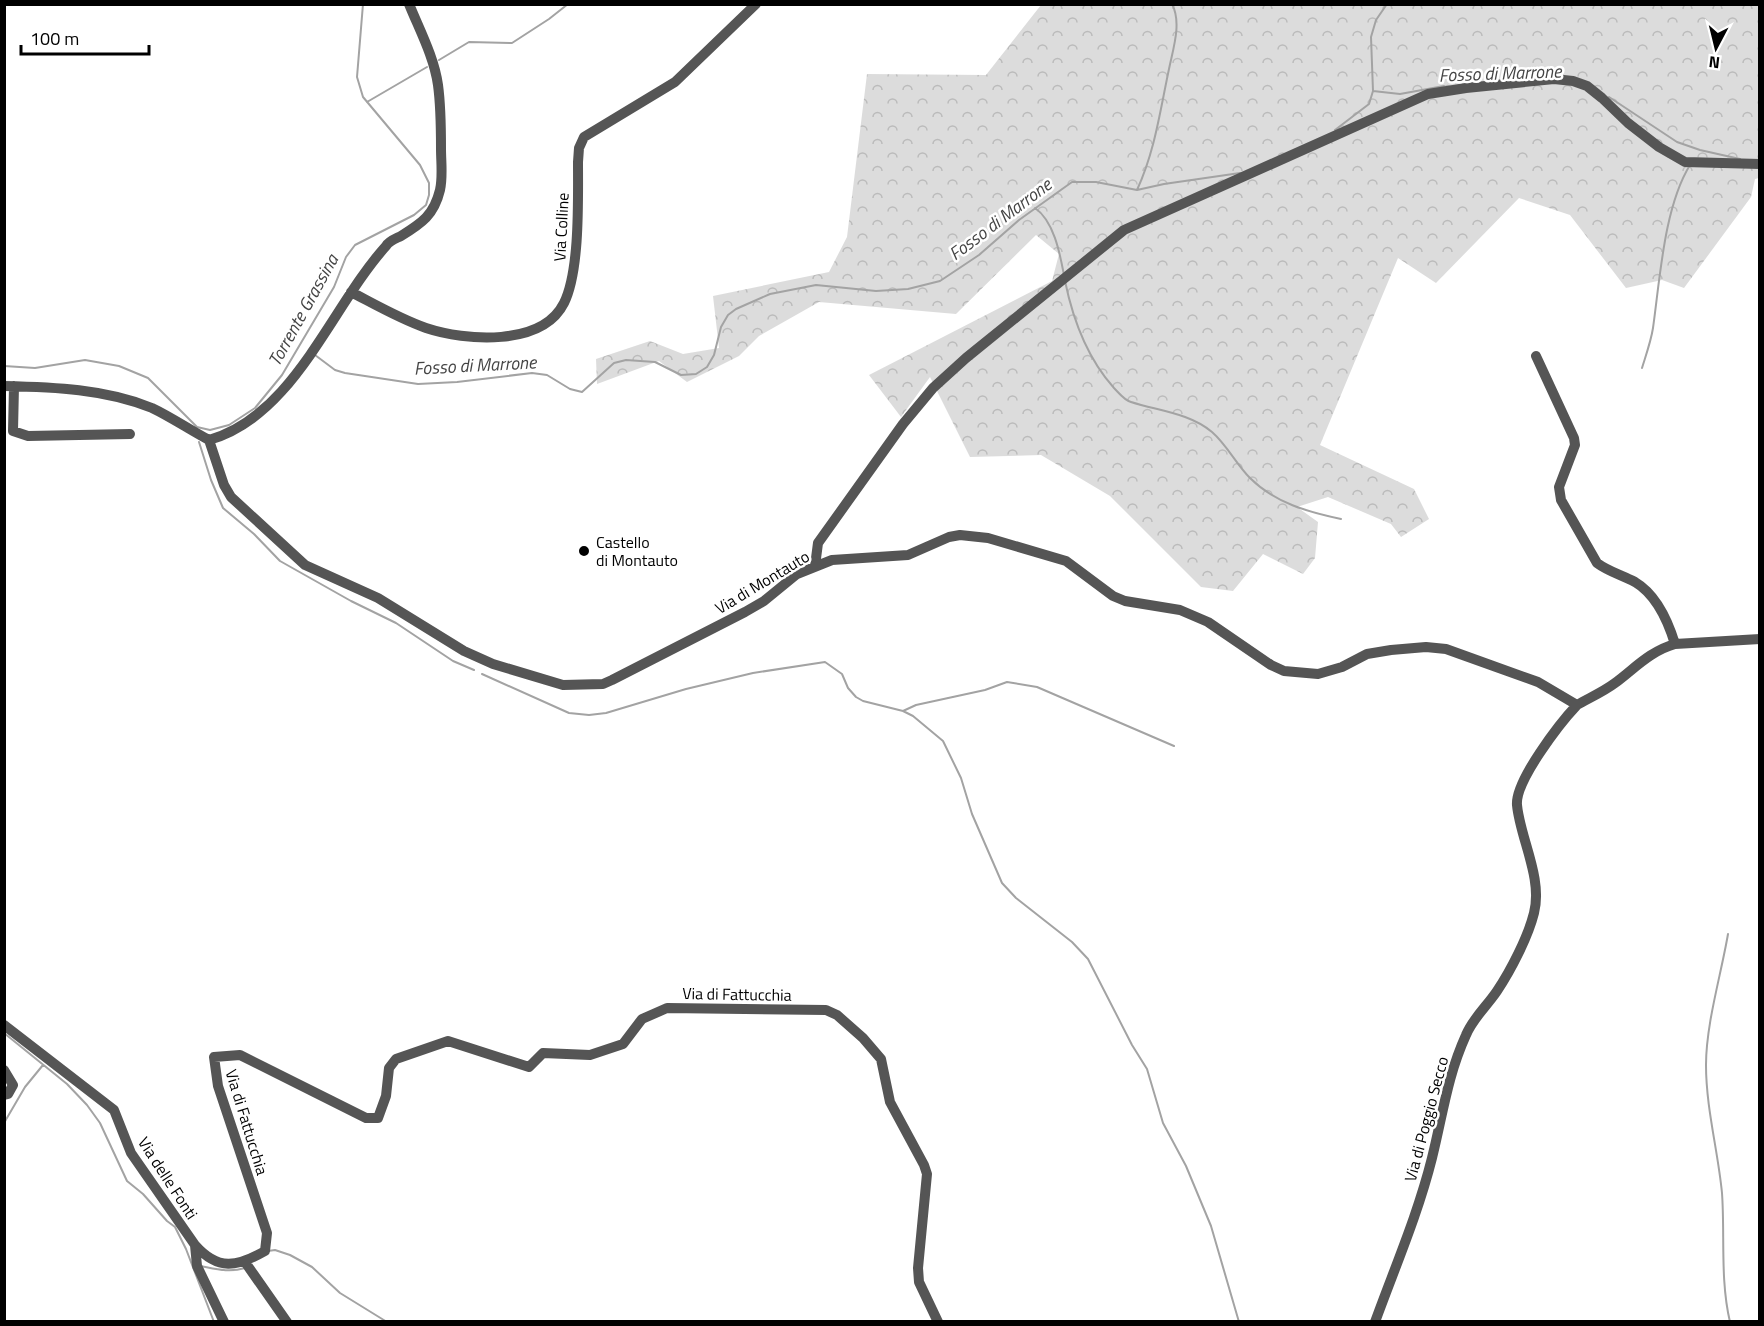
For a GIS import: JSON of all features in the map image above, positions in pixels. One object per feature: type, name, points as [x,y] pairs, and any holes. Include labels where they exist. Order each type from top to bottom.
[{"type":"street","points":[[130,434],[28,436],[13,431],[9,386],[97,393],[151,408],[209,440],[225,435],[250,421],[292,379],[351,292],[387,244],[420,224],[434,210],[440,187],[441,114],[438,84],[431,56],[409,4]]},
{"type":"street","name":"Via Colline","points":[[351,292],[428,328],[486,339],[518,335],[537,328],[552,318],[564,304],[574,270],[579,148],[584,137],[675,82],[756,4]]},
{"type":"street","points":[[815,566],[818,543],[903,424],[933,388],[966,358],[1124,230],[1428,94],[1554,80],[1573,81],[1587,86],[1659,147],[1685,162],[1760,164]]},
{"type":"street","points":[[1536,356],[1574,438],[1575,445],[1559,487],[1561,500],[1597,563],[1606,570],[1636,583],[1647,591],[1659,606],[1670,627],[1675,644]]},
{"type":"street","name":"Via di Montauto","points":[[209,440],[224,485],[231,497],[305,565],[378,598],[493,664],[564,685],[603,684],[612,680],[745,612],[764,601],[797,574],[832,560],[908,555],[949,537],[960,535],[1006,542],[1066,561],[1113,596],[1138,605],[1180,610],[1208,622],[1271,665],[1284,671],[1318,674],[1342,667],[1367,654],[1426,647],[1446,649],[1538,682],[1577,705]]},
{"type":"street","points":[[1577,705],[1613,684],[1649,655],[1664,647],[1675,644],[1760,639]]},
{"type":"street","name":"Via di Poggio Secco","points":[[1375,1322],[1418,1208],[1432,1157],[1449,1076],[1467,1032],[1507,975],[1535,911],[1529,851],[1517,803],[1519,790],[1558,725],[1577,705]]},
{"type":"street","name":"Via di Fattucchia","points":[[245,1262],[265,1251],[267,1233],[218,1086],[214,1058],[240,1055],[366,1118],[378,1118],[386,1096],[389,1068],[396,1059],[448,1041],[529,1067],[543,1053],[590,1055],[623,1044],[642,1019],[667,1008],[826,1010],[837,1015],[881,1059],[891,1102],[924,1165],[927,1174],[918,1268],[919,1282],[938,1322]]},
{"type":"street","name":"Via delle Fonti","points":[[4,1025],[114,1110],[130,1154],[195,1245],[197,1266],[224,1322]]},
{"type":"street","points":[[4,1070],[14,1085],[8,1094],[4,1095]]},
{"type":"street","points":[[195,1245],[205,1256],[217,1263],[245,1262],[287,1322]]},
{"type":"green space","points":[[1041,5],[1759,5],[1759,178],[1755,179],[1751,197],[1684,288],[1662,280],[1626,288],[1570,215],[1519,198],[1436,283],[1398,258],[1320,445],[1414,489],[1429,519],[1401,537],[1391,524],[1328,497],[1297,507],[1318,522],[1315,558],[1303,574],[1263,554],[1233,591],[1201,587],[1110,496],[1041,455],[970,457],[930,377],[901,417],[869,375],[1052,281],[1059,254],[1036,235],[956,314],[819,302],[759,336],[739,356],[687,382],[659,361],[597,384],[596,359],[650,341],[683,354],[719,348],[713,296],[829,272],[847,237],[867,74],[986,75]]},
{"type":"waterway","name":"Torrente Grassina","points":[[4,366],[35,368],[85,360],[119,366],[148,378],[197,427],[210,430],[229,425],[255,408],[282,375],[334,287],[346,257],[355,245],[414,215],[426,205],[429,195],[429,183],[420,165],[363,97],[357,77],[363,4]]},
{"type":"waterway","points":[[439,60],[469,42],[512,43],[568,4]]},
{"type":"waterway","points":[[1137,190],[1153,146],[1174,45],[1176,19],[1172,4]]},
{"type":"waterway","points":[[1335,130],[1369,104],[1373,91],[1371,37],[1376,20],[1387,4]]},
{"type":"waterway","points":[[367,102],[427,67]]},
{"type":"waterway","name":"Fosso di Marrone","points":[[1373,91],[1400,94],[1444,86]]},
{"type":"waterway","name":"Fosso di Marrone","points":[[1609,97],[1677,142],[1740,159]]},
{"type":"waterway","points":[[1642,368],[1652,333],[1669,222],[1674,201],[1690,165]]},
{"type":"waterway","name":"Fosso di Marrone","points":[[315,355],[335,370],[345,373],[418,384],[532,373],[547,375],[570,389],[582,392],[614,363],[626,360],[655,362],[681,375],[696,374],[707,367],[714,355],[721,327],[728,315],[736,309],[770,294],[816,285],[876,291],[908,289],[940,281],[979,255],[1019,220],[1072,182],[1096,182],[1137,190],[1240,173]]},
{"type":"waterway","points":[[1035,208],[1042,214],[1051,229],[1064,275]]},
{"type":"waterway","points":[[1065,281],[1082,338],[1104,376],[1124,398],[1184,417],[1203,426],[1217,437],[1250,478],[1270,494],[1304,510],[1341,519]]},
{"type":"waterway","points":[[199,442],[223,508],[254,534],[280,561],[351,601],[396,623],[453,661],[474,670]]},
{"type":"waterway","points":[[482,674],[569,713],[589,715],[606,713],[686,689],[753,673],[825,662],[842,674],[848,688],[856,697],[913,716],[943,741],[961,778],[972,814],[1002,883],[1016,898],[1072,942],[1088,959],[1132,1045],[1147,1069],[1163,1123],[1186,1166],[1211,1226],[1239,1322]]},
{"type":"waterway","points":[[903,711],[916,705],[985,690],[1007,682],[1037,687],[1174,746]]},
{"type":"waterway","points":[[1728,934],[1711,1016],[1706,1065],[1708,1097],[1722,1193],[1724,1274],[1730,1322]]},
{"type":"waterway","points":[[4,1033],[67,1084],[87,1105],[100,1123],[127,1181],[175,1227],[186,1249],[214,1322]]},
{"type":"waterway","points":[[4,1123],[25,1087],[43,1065]]},
{"type":"waterway","points":[[268,1251],[275,1250],[290,1255],[312,1267],[340,1293],[387,1322]]},
{"type":"waterway","points":[[200,1266],[228,1270],[245,1268]]},
{"type":"place","name":"Castello di Montauto","points":[[584,551]]}]
